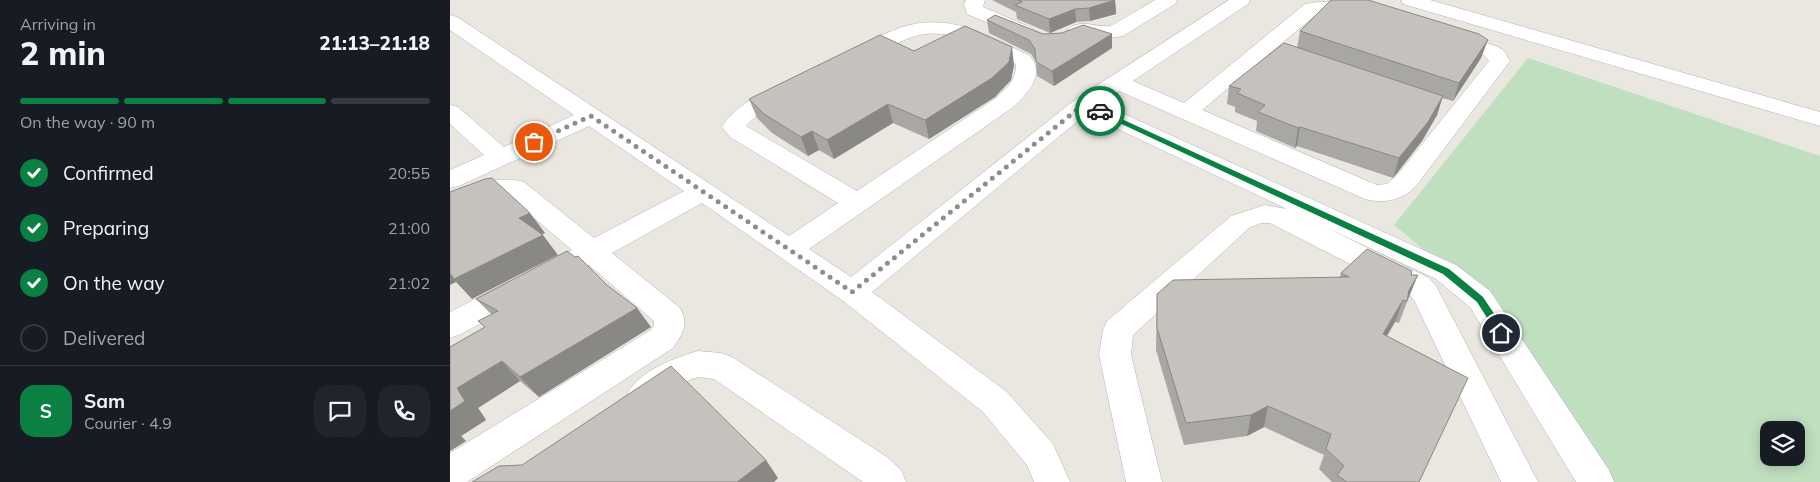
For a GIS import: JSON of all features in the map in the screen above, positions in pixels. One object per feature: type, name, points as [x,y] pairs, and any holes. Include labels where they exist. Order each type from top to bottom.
[{"type":"street","points":[[976,0],[973,4],[974,10],[1050,42],[1062,40],[1083,28],[1103,33],[1116,32],[1168,0]]},
{"type":"street","points":[[852,292],[1084,104],[1241,0]]},
{"type":"street","points":[[1410,0],[1820,119]]},
{"type":"street","points":[[1186,112],[1273,50],[1312,8],[1320,4],[1341,2],[1388,17]]},
{"type":"street","points":[[453,26],[591,116],[852,292],[995,402],[1040,455],[1052,482]]},
{"type":"street","points":[[788,250],[1004,102],[1027,78],[1027,69],[1023,60],[954,28],[923,28],[900,35],[839,66]]},
{"type":"street","points":[[1117,82],[1374,193],[1398,191],[1449,110],[1500,61],[1497,55],[1491,51],[1425,29]]},
{"type":"street","points":[[804,83],[742,114],[735,121],[734,127],[738,132],[856,202]]},
{"type":"street","points":[[1084,104],[1446,272],[1480,300],[1596,482]]},
{"type":"street","points":[[450,112],[501,157]]},
{"type":"street","points":[[450,180],[591,116]]},
{"type":"street","points":[[450,205],[484,189],[502,186],[516,188],[669,316],[670,328],[662,339],[450,473]]},
{"type":"street","points":[[450,326],[703,192]]},
{"type":"street","points":[[1144,482],[1115,355],[1118,330],[1240,222],[1258,213],[1269,212],[1281,216],[1419,286],[1426,294],[1520,482]]},
{"type":"street","points":[[624,408],[680,370],[698,364],[721,366],[874,469],[888,482]]},
{"type":"green space","points":[[1528,58],[1820,156],[1820,482],[1602,482],[1483,299],[1394,225]]},
{"type":"building","points":[[1018,0],[1115,0],[1089,8],[1075,9],[1049,19],[1015,5],[1022,2]]},
{"type":"building","points":[[1331,0],[1368,0],[1479,34],[1488,40],[1459,83],[1300,31]]},
{"type":"building","points":[[995,15],[1043,34],[1062,33],[1083,25],[1112,34],[1052,71],[1036,62],[1035,49],[1029,40],[987,20]]},
{"type":"building","points":[[965,26],[1012,47],[1009,62],[992,78],[925,120],[888,104],[827,140],[812,131],[801,137],[764,114],[749,99],[880,35],[914,51]]},
{"type":"building","points":[[1284,43],[1443,96],[1428,122],[1399,158],[1300,127],[1298,128],[1258,112],[1265,105],[1237,93],[1241,89],[1229,86]]},
{"type":"building","points":[[492,178],[530,213],[519,218],[543,235],[454,279],[450,273],[450,192]]},
{"type":"building","points":[[1367,249],[1412,271],[1411,275],[1418,275],[1409,290],[1407,301],[1403,300],[1383,334],[1468,378],[1419,482],[1347,482],[1337,475],[1344,466],[1326,449],[1331,434],[1268,406],[1251,415],[1186,423],[1157,328],[1157,294],[1173,280],[1349,277],[1341,273]]},
{"type":"building","points":[[567,251],[575,257],[578,256],[607,285],[637,308],[520,377],[502,361],[457,388],[465,401],[450,411],[450,347],[485,327],[478,321],[498,311],[476,299]]},
{"type":"building","points":[[671,366],[766,460],[737,482],[472,482],[499,466],[522,465]]},
{"type":"way so far","points":[[534,142],[591,116],[852,292],[1084,104],[1100,111]]},
{"type":"route","points":[[1100,111],[1446,272],[1480,300],[1501,333]]}]
